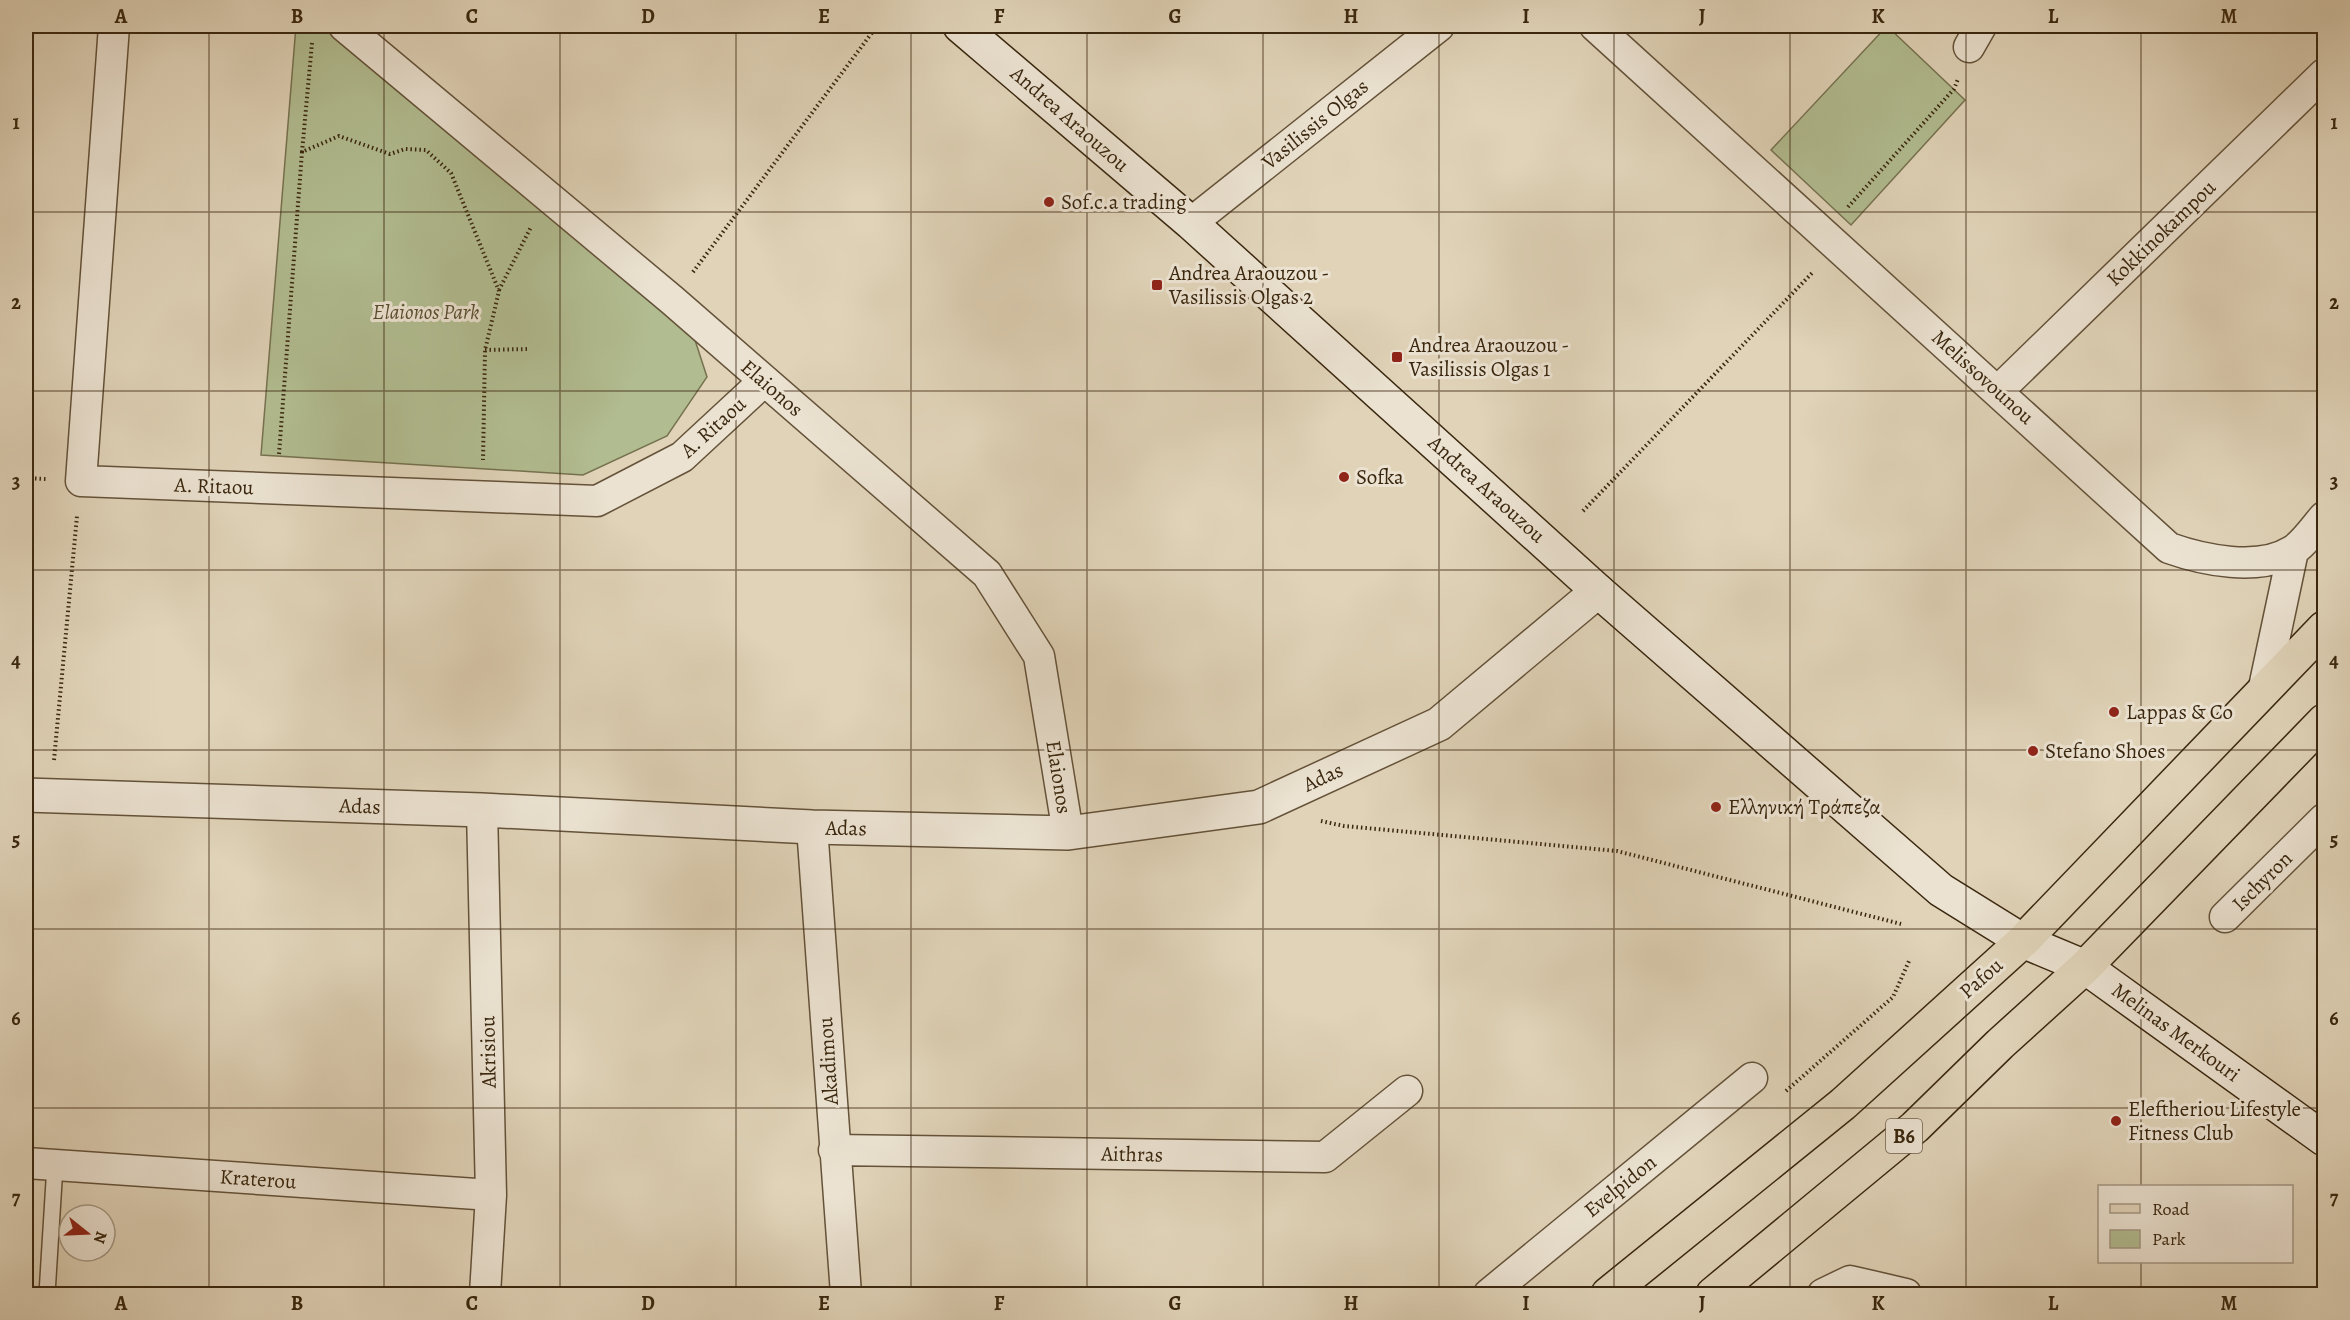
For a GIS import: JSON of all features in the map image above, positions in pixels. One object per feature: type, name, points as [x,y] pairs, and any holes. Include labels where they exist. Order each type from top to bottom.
[{"type":"main road","name":"Andrea Araouzou","points":[[960,26],[1191,223],[1598,591],[1941,890],[2023,941]]},
{"type":"main road","name":"Adas","points":[[38,795],[482,810],[812,827],[1068,833],[1258,807],[1439,724],[1598,591]]},
{"type":"main road","name":"Pafou","points":[[1608,1294],[1843,1104],[2023,941],[2325,628]]},
{"type":"main road","name":"B6","points":[[1713,1294],[1915,1127],[2000,1044],[2085,967],[2325,721]]},
{"type":"main road","name":"Melinas Merkouri","points":[[2023,941],[2085,967],[2325,1139]]},
{"type":"street","points":[[81,481],[114,26]]},
{"type":"street","name":"Elaionos","points":[[344,26],[547,198],[672,300],[987,573],[1039,656],[1068,833]]},
{"type":"street","name":"Vasilissis Olgas","points":[[1191,223],[1440,26]]},
{"type":"street","name":"Melissovounou","points":[[1595,26],[2169,548],[2198,558],[2233,562],[2261,561],[2293,551]]},
{"type":"street","name":"Kokkinokampou","points":[[1998,391],[2325,74]]},
{"type":"street","name":"A. Ritaou","points":[[81,481],[597,501],[682,457],[764,381]]},
{"type":"street","points":[[2263,692],[2293,551],[2325,517]]},
{"type":"street","name":"Akrisiou","points":[[482,810],[491,1195],[485,1294]]},
{"type":"street","name":"Ischyron","points":[[2225,917],[2325,819]]},
{"type":"street","name":"Akadimou","points":[[812,827],[846,1294]]},
{"type":"street","name":"Evelpidon","points":[[1489,1294],[1752,1078]]},
{"type":"street","name":"Aithras","points":[[834,1150],[1325,1157],[1407,1091]]},
{"type":"street","name":"Kraterou","points":[[26,1163],[491,1195]]},
{"type":"street","points":[[1823,1294],[1850,1281],[1906,1294]]},
{"type":"lane","points":[[47,1294],[55,1165]]},
{"type":"path","points":[[672,300],[878,26]]},
{"type":"path","points":[[1583,511],[1832,240],[1954,89],[1975,36]]},
{"type":"path","points":[[277,488],[302,152],[313,37]]},
{"type":"path","points":[[302,152],[339,136],[390,154],[405,149],[426,150],[451,173],[499,291]]},
{"type":"path","points":[[483,497],[485,350],[499,291],[547,198]]},
{"type":"path","points":[[485,350],[528,349]]},
{"type":"path","points":[[38,795],[81,481]]},
{"type":"path","points":[[1258,807],[1344,826],[1617,851],[1901,924]]},
{"type":"green space","name":"Elaionos Park","points":[[296,26],[323,26],[693,334],[707,377],[667,436],[583,475],[261,455]]},
{"type":"green space","points":[[1887,26],[1965,100],[1851,225],[1771,150]]},
{"type":"place","name":"Sof.c.a trading","points":[[1049,202]]},
{"type":"place","name":"Andrea Araouzou - Vasilissis Olgas 2","points":[[1157,285]]},
{"type":"place","name":"Andrea Araouzou - Vasilissis Olgas 1","points":[[1397,357]]},
{"type":"place","name":"Sofka","points":[[1344,477]]},
{"type":"place","name":"Lappas & Co","points":[[2114,712]]},
{"type":"place","name":"Stefano Shoes","points":[[2033,751]]},
{"type":"place","name":"Ελληνική Τράπεζα","points":[[1716,807]]},
{"type":"place","name":"Eleftheriou Lifestyle Fitness Club","points":[[2116,1121]]}]
